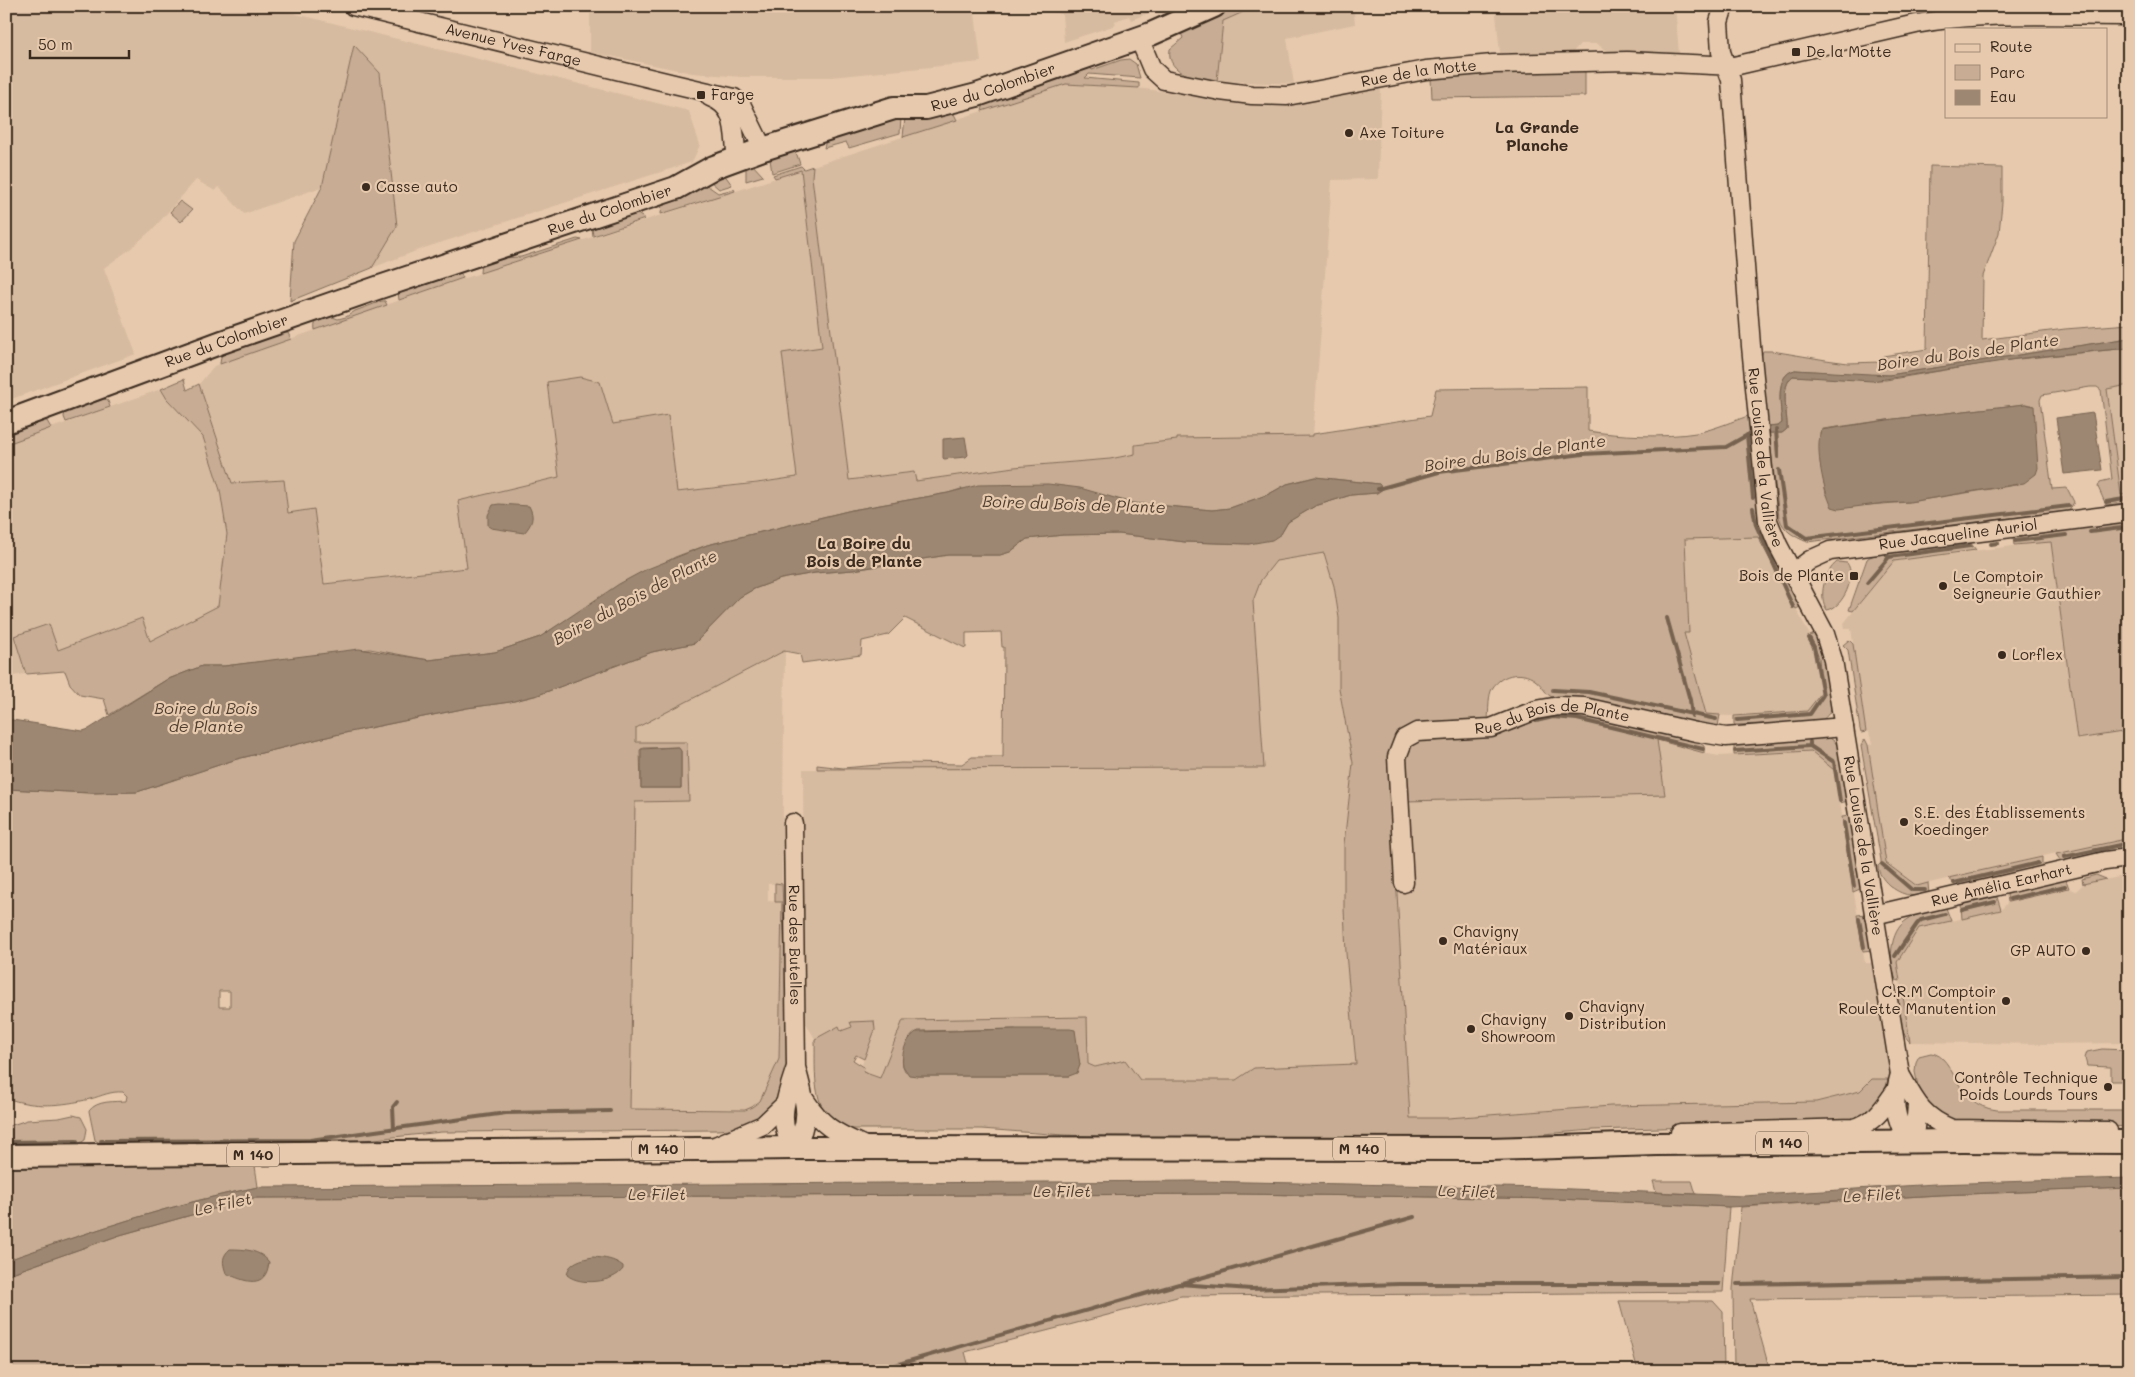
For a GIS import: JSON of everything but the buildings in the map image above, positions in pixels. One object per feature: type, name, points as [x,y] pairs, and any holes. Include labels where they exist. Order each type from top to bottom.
[{"type":"main road","name":"Rue du Colombier","points":[[6,422],[222,342],[676,188],[714,167],[763,149],[894,108],[926,108],[977,94],[1145,36],[1214,6]]},
{"type":"main road","name":"M 140","points":[[6,1156],[794,1148],[1489,1149],[1657,1144],[2129,1142]]},
{"type":"street","name":"Avenue Yves Farge","points":[[353,6],[734,98],[741,104],[763,149]]},
{"type":"street","name":"Rue Louise de la Vallière","points":[[1724,6],[1719,22],[1721,52],[1731,80],[1751,346],[1767,513],[1772,533],[1794,572],[1830,647],[1900,1074],[1917,1105],[1932,1120],[1952,1129],[2129,1132]]},
{"type":"street","name":"Rue de la Motte","points":[[1145,36],[1148,61],[1157,75],[1164,80],[1252,95],[1288,96],[1426,70],[1493,64],[1627,61],[1725,67],[1916,24],[1978,16],[2129,16]]},
{"type":"street","name":"Avenue Yves Farge","points":[[674,84],[724,103],[729,110],[732,120],[737,159]]},
{"type":"street","name":"Rue Jacqueline Auriol","points":[[1794,572],[1810,560],[1830,551],[2129,513]]},
{"type":"street","name":"Rue du Bois de Plante","points":[[1404,883],[1397,757],[1404,739],[1417,732],[1491,728],[1536,710],[1559,706],[1584,707],[1726,737],[1844,727]]},
{"type":"street","name":"Rue des Butelles","points":[[793,823],[796,1067],[804,1098],[806,1121],[803,1134],[794,1148],[787,1138],[784,1105],[796,1067]]},
{"type":"street","name":"Rue Amélia Earhart","points":[[1874,915],[2105,861],[2129,858]]},
{"type":"street","name":"Rue Louise de la Vallière","points":[[1657,1144],[1677,1133],[1854,1128],[1866,1125],[1874,1119],[1894,1092],[1900,1074]]},
{"type":"street","name":"Rue Louise de la Vallière","points":[[1894,1092],[1898,1123],[1908,1142]]},
{"type":"street","name":"Rue des Butelles","points":[[804,1098],[819,1120],[830,1130],[870,1148]]},
{"type":"street","name":"Rue des Butelles","points":[[708,1149],[763,1125],[784,1105]]},
{"type":"street","points":[[1908,1142],[1915,1128],[1917,1105]]},
{"type":"shaded area","points":[[6,6],[264,6],[689,111],[700,145],[692,162],[424,248],[372,268],[397,226],[380,73],[354,46],[322,187],[244,214],[219,187],[215,191],[196,180],[154,228],[129,250],[104,268],[136,354],[6,401]]},
{"type":"shaded area","points":[[590,6],[974,6],[981,62],[832,77],[741,77],[692,73],[590,52]]},
{"type":"shaded area","points":[[1049,6],[1167,6],[1131,20],[1129,16],[1115,21],[1116,25],[1064,42],[1062,14],[1050,12]]},
{"type":"shaded area","points":[[1257,6],[1367,6],[1367,11],[1354,12],[1355,24],[1287,38],[1294,84],[1217,81],[1223,21]]},
{"type":"shaded area","points":[[1495,6],[1675,6],[1679,53],[1607,53],[1598,44],[1580,44],[1572,53],[1500,53]]},
{"type":"shaded area","points":[[1066,84],[1121,86],[1208,97],[1381,86],[1378,179],[1332,180],[1313,436],[1177,440],[1135,445],[1135,454],[1110,459],[1014,467],[915,482],[914,472],[848,480],[812,177],[813,166]]},
{"type":"shaded area","points":[[801,170],[822,348],[782,353],[798,477],[677,492],[613,424],[547,382],[559,477],[458,501],[467,568],[324,584],[314,509],[288,513],[283,480],[232,483],[199,384],[214,366],[431,289]]},
{"type":"shaded area","points":[[2129,385],[2129,494],[2121,495],[2107,388]]},
{"type":"shaded area","points":[[161,389],[167,399],[203,437],[220,490],[227,534],[218,606],[150,641],[141,618],[58,650],[49,624],[14,636],[26,674],[6,677],[6,444]]},
{"type":"shaded area","points":[[1758,536],[1814,643],[1819,658],[1822,692],[1807,711],[1730,716],[1706,715],[1684,633],[1689,632],[1685,538]]},
{"type":"shaded area","points":[[2051,541],[2077,739],[2129,731],[2129,840],[2052,854],[1917,886],[1886,863],[1868,745],[1872,744],[1869,732],[1866,732],[1851,629],[1845,629],[1844,623],[1894,561]]},
{"type":"shaded area","points":[[1324,553],[1334,586],[1339,618],[1339,688],[1353,763],[1344,844],[1344,908],[1356,1064],[1254,1068],[1236,1080],[1140,1080],[1119,1060],[1095,1067],[1088,1064],[1089,1046],[891,1051],[880,1078],[863,1071],[864,1067],[862,1064],[875,1030],[850,1022],[852,1027],[841,1031],[838,1026],[815,1039],[804,1020],[803,769],[1264,768],[1253,601],[1261,580],[1276,561]]},
{"type":"shaded area","points":[[785,651],[782,884],[768,884],[768,901],[782,902],[779,1059],[763,1096],[755,1106],[749,1109],[630,1110],[635,802],[689,800],[687,742],[636,742],[636,728]]},
{"type":"shaded area","points":[[1656,740],[1719,756],[1811,751],[1835,770],[1865,963],[1874,963],[1893,1078],[1872,1079],[1860,1091],[1816,1102],[1611,1106],[1448,1118],[1410,1118],[1392,801],[1665,795]]},
{"type":"shaded area","points":[[2129,875],[2129,1043],[1910,1042],[1897,962],[1919,928],[2001,910],[2008,902],[2069,888],[2076,891],[2083,884]]},
{"type":"green space","points":[[1235,6],[1257,6],[1223,21],[1217,81],[1185,74],[1178,70],[1170,58],[1170,49],[1183,38],[1181,33]]},
{"type":"green space","points":[[354,45],[380,73],[397,226],[372,268],[290,301],[294,241],[322,187]]},
{"type":"green space","points":[[1129,59],[1136,64],[1140,78],[1089,74],[1085,78],[1139,83],[1139,88],[1066,84],[982,111],[984,103],[1090,66],[1092,70]]},
{"type":"green space","points":[[1512,71],[1585,71],[1585,96],[1432,98],[1431,77]]},
{"type":"green space","points":[[953,112],[957,120],[903,137],[905,117]]},
{"type":"green space","points":[[901,117],[900,133],[849,148],[846,142],[824,148],[826,140]]},
{"type":"green space","points":[[793,151],[797,155],[800,164],[772,173],[770,159]]},
{"type":"green space","points":[[752,164],[763,176],[746,181],[746,167]]},
{"type":"green space","points":[[801,166],[804,169],[813,166],[812,177],[849,480],[914,472],[916,481],[1014,467],[1110,459],[1135,454],[1135,445],[1177,440],[1177,438],[1313,436],[1313,434],[1430,416],[1436,389],[1588,387],[1588,431],[1613,434],[1642,436],[1684,435],[1717,427],[1751,415],[1761,516],[1802,606],[1796,609],[1758,537],[1685,539],[1689,633],[1684,633],[1706,714],[1720,715],[1718,726],[1551,697],[1535,680],[1517,674],[1510,675],[1494,685],[1490,694],[1488,719],[1475,719],[1476,723],[1395,739],[1389,755],[1410,1118],[1448,1118],[1611,1106],[1816,1102],[1860,1091],[1872,1079],[1888,1079],[1882,1102],[1858,1122],[1593,1130],[1443,1142],[1223,1140],[1064,1135],[981,1129],[849,1129],[836,1123],[827,1115],[817,1092],[815,1039],[839,1026],[841,1031],[852,1027],[850,1022],[874,1021],[875,1030],[864,1059],[856,1055],[853,1060],[864,1067],[863,1072],[880,1078],[903,1020],[1087,1017],[1088,1064],[1095,1067],[1125,1060],[1140,1080],[1236,1080],[1254,1068],[1356,1064],[1344,908],[1344,844],[1353,763],[1339,688],[1339,618],[1334,586],[1324,553],[1276,561],[1261,580],[1253,601],[1264,768],[817,769],[817,765],[843,768],[901,763],[962,764],[972,757],[1003,757],[1004,647],[1002,647],[1001,632],[966,633],[966,648],[905,618],[888,635],[862,641],[861,655],[802,663],[800,654],[784,651],[636,728],[636,742],[687,742],[689,801],[635,802],[630,1109],[745,1110],[760,1101],[779,1059],[782,902],[775,902],[775,883],[782,884],[788,1028],[787,1067],[784,1084],[774,1107],[745,1128],[717,1130],[442,1132],[345,1142],[101,1144],[95,1140],[89,1111],[92,1107],[101,1103],[126,1101],[127,1096],[123,1092],[48,1105],[37,1105],[6,1098],[6,789],[91,793],[137,792],[237,759],[335,735],[538,695],[652,652],[695,643],[740,597],[754,589],[781,579],[948,555],[1000,555],[1010,552],[1027,539],[1063,535],[1119,534],[1185,542],[1249,544],[1281,534],[1288,522],[1315,506],[1351,495],[1377,493],[1379,484],[1315,477],[1287,484],[1269,494],[1230,508],[1212,510],[1132,503],[1107,497],[961,489],[852,510],[707,545],[675,557],[591,604],[540,637],[495,652],[429,660],[370,649],[224,666],[202,666],[166,680],[109,715],[104,699],[80,695],[70,684],[65,671],[26,674],[14,636],[49,624],[58,650],[142,618],[150,641],[218,606],[227,534],[220,490],[203,437],[167,399],[161,389],[184,379],[187,390],[199,384],[232,483],[284,480],[288,513],[314,509],[324,584],[467,568],[458,501],[559,477],[547,382],[580,377],[600,382],[613,424],[668,415],[677,492],[797,477],[782,353],[822,347],[801,170],[775,178],[773,175]],"holes":[[[678,747],[681,751],[681,788],[641,788],[640,750],[644,748]],[[219,991],[230,991],[230,1007],[219,1007]],[[1015,1029],[1078,1057],[1080,1065],[1069,1076],[917,1076],[905,1071],[902,1060],[905,1050],[918,1031]]]},
{"type":"green space","points":[[1930,166],[2002,168],[2002,203],[1999,233],[1983,276],[1982,340],[2065,329],[2129,324],[2129,338],[1889,375],[1795,370],[1788,373],[1781,384],[1782,423],[1778,426],[1768,427],[1761,357],[1763,351],[1848,363],[1881,362],[1883,356],[1927,349]]},
{"type":"green space","points":[[724,174],[732,185],[719,189],[710,181]]},
{"type":"green space","points":[[705,184],[718,193],[734,189],[735,191],[661,214],[662,204]]},
{"type":"green space","points":[[180,201],[192,210],[181,222],[170,212]]},
{"type":"green space","points":[[636,213],[645,219],[593,236],[592,228]]},
{"type":"green space","points":[[577,239],[582,240],[480,273],[481,263],[502,258],[521,257]]},
{"type":"green space","points":[[460,272],[463,278],[399,300],[398,292]]},
{"type":"green space","points":[[385,301],[387,305],[315,330],[316,321],[321,318],[330,316],[338,319],[346,317],[355,311]]},
{"type":"green space","points":[[281,333],[288,333],[291,339],[220,364],[221,357],[225,352]]},
{"type":"green space","points":[[2129,348],[2129,385],[2107,389],[2121,495],[2127,494],[2126,503],[2106,505],[2098,487],[2100,482],[2112,479],[2101,390],[2097,387],[2090,387],[2042,395],[2040,400],[2052,489],[2067,488],[2074,502],[2069,511],[1807,542],[1787,530],[1779,517],[1769,433],[1782,433],[1787,429],[1785,393],[1786,386],[1793,376],[1886,380],[1999,361]],"holes":[[[2025,404],[2032,405],[2016,485],[1909,502],[1868,505],[1826,494],[1820,432],[1823,429],[1894,419]]]},
{"type":"green space","points":[[103,398],[108,401],[110,407],[66,422],[64,417],[65,411]]},
{"type":"green space","points":[[41,420],[47,421],[51,428],[7,444],[6,433]]},
{"type":"green space","points":[[2129,521],[2129,731],[2077,739],[2051,542],[2014,545],[2013,538]]},
{"type":"green space","points":[[1970,542],[1976,550],[1894,561],[1853,611],[1849,610],[1867,559],[1873,555],[1884,552]]},
{"type":"green space","points":[[1837,562],[1847,563],[1850,569],[1849,583],[1843,598],[1833,608],[1827,610],[1823,598],[1824,585],[1832,566]]},
{"type":"green space","points":[[1814,634],[1825,657],[1830,679],[1832,706],[1827,716],[1820,722],[1734,725],[1734,716],[1807,711],[1822,692],[1819,658],[1810,636]]},
{"type":"green space","points":[[1849,640],[1853,644],[1866,732],[1861,733],[1848,650],[1843,645]]},
{"type":"green space","points":[[1571,713],[1694,739],[1704,746],[1704,753],[1657,740],[1665,795],[1405,801],[1405,759],[1412,745],[1419,740],[1488,736],[1515,729],[1544,714]]},
{"type":"green space","points":[[1827,736],[1839,747],[1848,801],[1840,803],[1834,770],[1811,751],[1734,755],[1734,744]]},
{"type":"green space","points":[[1865,739],[1868,745],[1886,863],[1917,886],[1928,883],[1929,894],[1914,896],[1904,894],[1889,885],[1881,876],[1878,866],[1881,860],[1861,746]]},
{"type":"green space","points":[[1849,816],[1861,887],[1853,892],[1842,817]]},
{"type":"green space","points":[[2121,840],[2129,840],[2129,849],[2101,852],[2062,863],[2056,854]]},
{"type":"green space","points":[[2042,857],[2042,867],[2039,869],[1965,885],[1954,883],[1948,878]]},
{"type":"green space","points":[[2096,875],[2106,879],[2083,884],[2082,879]]},
{"type":"green space","points":[[2063,879],[2066,880],[2069,888],[2008,902],[2007,895],[2010,891]]},
{"type":"green space","points":[[1997,897],[2001,910],[1962,919],[1961,905]]},
{"type":"green space","points":[[1946,908],[1951,921],[1919,928],[1897,962],[1900,981],[1896,980],[1891,953],[1892,944],[1899,928],[1904,922],[1916,915]]},
{"type":"green space","points":[[1866,914],[1872,950],[1863,951],[1857,915]]},
{"type":"green space","points":[[1902,990],[1910,1042],[1906,1038],[1901,1026],[1898,1011],[1898,997],[1899,992]]},
{"type":"green space","points":[[2102,1049],[2129,1050],[2129,1081],[2111,1081],[2111,1067],[2087,1066],[2085,1058],[2087,1052]]},
{"type":"green space","points":[[1931,1053],[1939,1056],[1946,1062],[1963,1091],[1982,1106],[1997,1110],[2129,1110],[2129,1127],[2071,1124],[1955,1123],[1927,1105],[1920,1095],[1915,1072],[1916,1062],[1919,1056]]},
{"type":"green space","points":[[73,1115],[81,1117],[87,1129],[85,1140],[78,1144],[59,1148],[6,1148],[6,1127],[27,1120]]},
{"type":"green space","points":[[255,1166],[258,1187],[162,1210],[99,1229],[6,1261],[6,1167]]},
{"type":"green space","points":[[1653,1181],[1692,1181],[1696,1194],[1656,1192]]},
{"type":"green space","points":[[2129,1188],[2129,1295],[1750,1299],[1770,1371],[1734,1371],[1733,1289],[1741,1207],[1939,1195]]},
{"type":"green space","points":[[1241,1194],[1558,1199],[1729,1207],[1723,1292],[1181,1296],[965,1352],[970,1371],[6,1371],[6,1275],[120,1235],[252,1198]]},
{"type":"green space","points":[[1619,1301],[1713,1301],[1723,1312],[1724,1371],[1638,1371]]},
{"type":"water","points":[[2129,338],[2129,348],[2023,358],[1872,381],[1793,376],[1786,386],[1785,393],[1787,429],[1782,433],[1769,433],[1768,427],[1778,426],[1782,423],[1781,384],[1788,373],[1795,370],[1889,375]]},
{"type":"water","points":[[2025,404],[2034,406],[2038,468],[2036,474],[2024,483],[1909,502],[1839,509],[1832,507],[1819,458],[1821,430],[1894,419]]},
{"type":"water","points":[[2093,413],[2102,470],[2064,474],[2056,418]]},
{"type":"water","points":[[965,437],[968,455],[966,457],[943,458],[943,439]]},
{"type":"water","name":"Boire du Bois de Plante","points":[[1315,477],[1379,484],[1383,489],[1377,493],[1351,495],[1315,506],[1288,522],[1281,534],[1272,540],[1249,544],[1185,542],[1119,534],[1063,535],[1027,539],[1010,552],[1000,555],[948,555],[781,579],[754,589],[740,597],[695,643],[652,652],[538,695],[335,735],[237,759],[137,792],[91,793],[6,789],[6,719],[83,731],[166,680],[202,666],[224,666],[359,649],[429,660],[495,652],[540,637],[619,584],[645,570],[707,545],[852,510],[948,493],[978,485],[1048,484],[1080,488],[1132,503],[1212,510],[1230,508],[1269,494],[1287,484]]},
{"type":"water","points":[[493,505],[529,506],[532,520],[524,533],[488,526],[488,515]]},
{"type":"water","points":[[678,747],[681,751],[681,788],[641,788],[641,749]]},
{"type":"water","points":[[1015,1029],[1075,1030],[1080,1065],[1077,1073],[1069,1076],[917,1076],[909,1075],[903,1066],[905,1048],[909,1039],[916,1032]]},
{"type":"water","name":"Le Filet","points":[[2129,1178],[2129,1188],[1939,1195],[1729,1207],[1558,1199],[1241,1194],[252,1198],[120,1235],[6,1275],[6,1261],[19,1256],[167,1209],[258,1187],[1198,1181],[1547,1188],[1744,1196],[1935,1184]]},
{"type":"water","points":[[230,1249],[252,1251],[265,1258],[269,1262],[264,1277],[259,1280],[247,1281],[226,1273],[223,1260],[225,1254]]},
{"type":"water","points":[[593,1257],[613,1260],[623,1266],[623,1269],[618,1274],[604,1280],[588,1282],[580,1281],[567,1275],[573,1264]]},
{"type":"waterway","points":[[1776,430],[1778,457]]},
{"type":"waterway","name":"Boire du Bois de Plante","points":[[1378,489],[1439,472],[1583,454],[1726,447],[1751,433]]},
{"type":"waterway","points":[[1747,435],[1753,498]]},
{"type":"waterway","points":[[1779,470],[1787,525],[1806,538],[2069,506]]},
{"type":"waterway","points":[[2106,502],[2124,499]]},
{"type":"waterway","points":[[1753,508],[1756,525],[1793,607]]},
{"type":"waterway","points":[[2090,532],[2129,527]]},
{"type":"waterway","points":[[2015,541],[2066,535]]},
{"type":"waterway","points":[[1991,544],[1998,543]]},
{"type":"waterway","points":[[1889,557],[1970,546]]},
{"type":"waterway","points":[[1867,583],[1889,557],[1887,555]]},
{"type":"waterway","points":[[1667,618],[1690,700],[1692,716]]},
{"type":"waterway","points":[[1737,720],[1810,714],[1823,695],[1814,647],[1809,638]]},
{"type":"waterway","points":[[1553,690],[1589,692],[1716,719]]},
{"type":"waterway","points":[[1536,721],[1553,717],[1577,719],[1703,749]]},
{"type":"waterway","points":[[1735,751],[1810,746],[1810,742]]},
{"type":"waterway","points":[[1810,746],[1834,762],[1840,801]]},
{"type":"waterway","points":[[1844,823],[1854,886]]},
{"type":"waterway","points":[[2064,857],[2129,843]]},
{"type":"waterway","points":[[1954,883],[2038,863]]},
{"type":"waterway","points":[[1882,864],[1912,890],[1925,890]]},
{"type":"waterway","points":[[2010,899],[2065,886]]},
{"type":"waterway","points":[[1962,910],[1995,902]]},
{"type":"waterway","points":[[1895,956],[1921,920],[1945,914]]},
{"type":"waterway","points":[[1859,919],[1864,947]]},
{"type":"waterway","points":[[394,1129],[393,1107],[397,1102]]},
{"type":"waterway","points":[[101,1141],[310,1140],[506,1113],[610,1111]]},
{"type":"waterway","points":[[6,1142],[77,1141]]},
{"type":"waterway","points":[[1183,1283],[1414,1217]]},
{"type":"waterway","points":[[1737,1284],[2129,1277]]},
{"type":"waterway","points":[[874,1371],[1179,1284],[1251,1289],[1399,1284],[1719,1284]]},
{"type":"place","name":"De la Motte","points":[[1796,52]]},
{"type":"place","name":"Farge","points":[[701,95]]},
{"type":"place","name":"Axe Toiture","points":[[1349,133]]},
{"type":"place","name":"Casse auto","points":[[366,187]]},
{"type":"place","name":"Bois de Plante","points":[[1854,576]]},
{"type":"place","name":"Le Comptoir Seigneurie Gauthier","points":[[1943,586]]},
{"type":"place","name":"Lorflex","points":[[2002,655]]},
{"type":"place","name":"S.E. des Établissements Koedinger","points":[[1904,822]]},
{"type":"place","name":"Chavigny Matériaux","points":[[1443,941]]},
{"type":"place","name":"GP AUTO","points":[[2086,951]]},
{"type":"place","name":"C.R.M Comptoir Roulette Manutention","points":[[2006,1001]]},
{"type":"place","name":"Chavigny Distribution","points":[[1569,1016]]},
{"type":"place","name":"Chavigny Showroom","points":[[1471,1029]]},
{"type":"place","name":"Contrôle Technique Poids Lourds Tours","points":[[2108,1087]]},
{"type":"district","name":"La Grande Planche","points":[[1537,136]]},
{"type":"district","name":"La Boire du Bois de Plante","points":[[864,552]]}]
